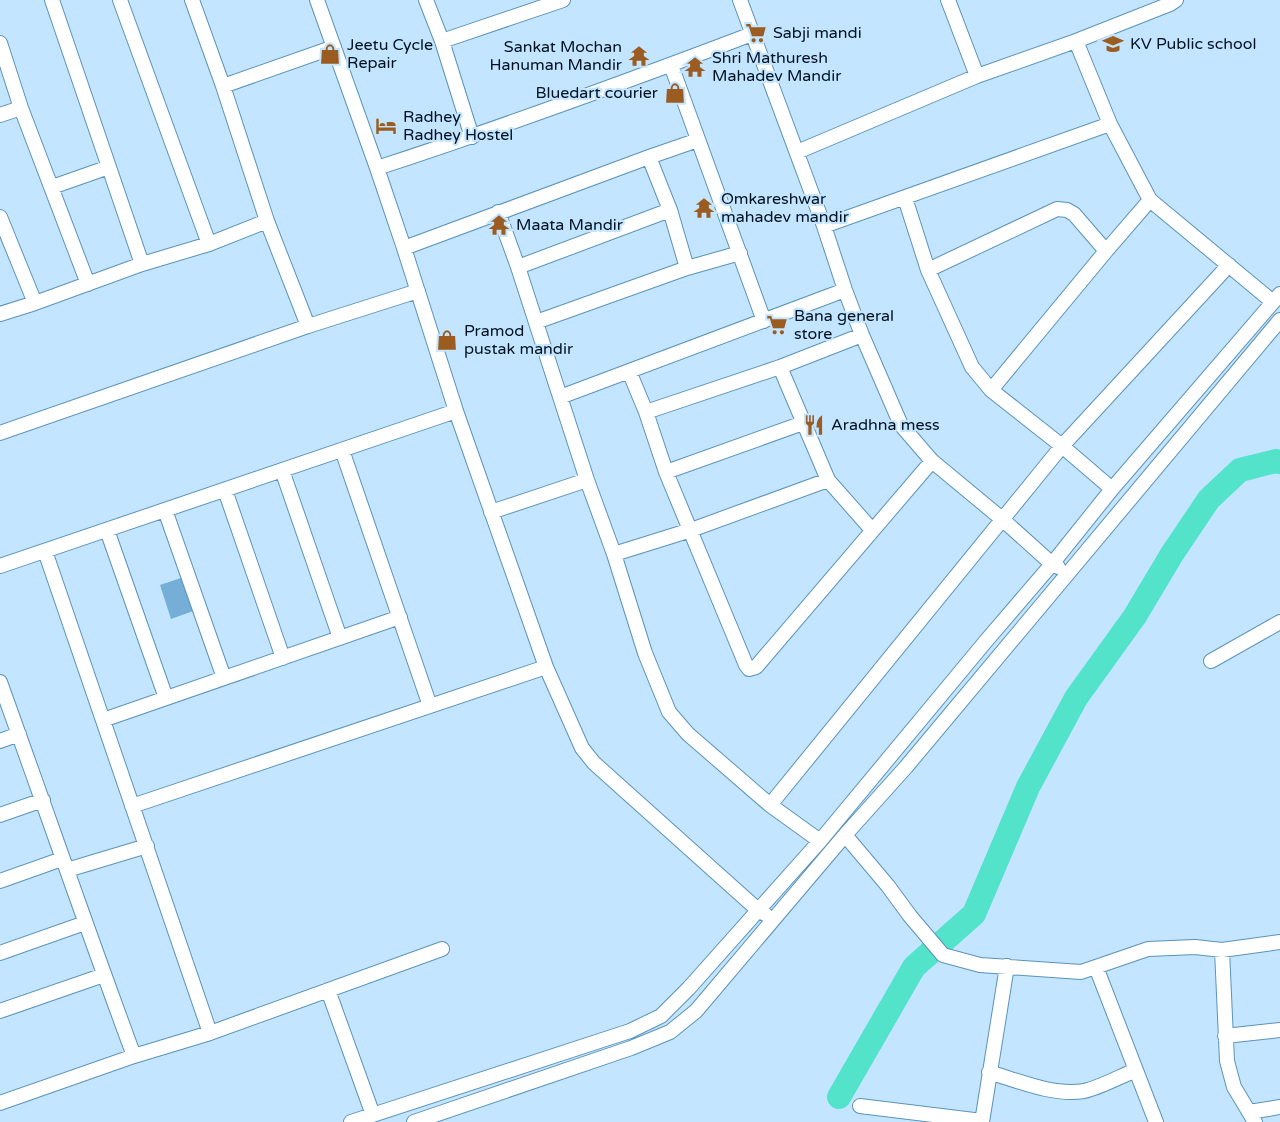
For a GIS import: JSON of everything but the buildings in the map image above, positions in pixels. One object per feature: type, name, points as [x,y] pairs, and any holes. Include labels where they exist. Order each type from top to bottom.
[{"type":"street","points":[[52,0],[142,264]]},
{"type":"street","points":[[120,0],[209,244]]},
{"type":"street","points":[[192,0],[267,221],[308,326]]},
{"type":"street","points":[[316,0],[377,168],[456,411],[546,667],[582,748],[594,763],[758,910],[774,920]]},
{"type":"street","points":[[426,0],[442,41],[472,137]]},
{"type":"street","points":[[442,41],[564,0]]},
{"type":"street","points":[[740,0],[862,335],[901,424],[932,461],[1052,564],[1068,572]]},
{"type":"street","points":[[948,0],[977,76]]},
{"type":"street","points":[[796,152],[977,76],[1076,41],[1171,1]]},
{"type":"street","points":[[377,168],[472,137],[752,34]]},
{"type":"street","points":[[351,1122],[630,1031],[661,1016],[820,842],[1112,489],[1276,298],[1229,265],[1150,200],[1110,124],[1076,41]]},
{"type":"street","points":[[0,44],[21,108],[88,284]]},
{"type":"street","points":[[223,86],[334,47]]},
{"type":"street","points":[[671,65],[764,321]]},
{"type":"street","points":[[0,115],[21,108]]},
{"type":"street","points":[[824,226],[1110,124]]},
{"type":"street","points":[[404,248],[698,140]]},
{"type":"street","points":[[649,157],[670,210],[687,268]]},
{"type":"street","points":[[52,187],[109,167]]},
{"type":"street","points":[[905,198],[928,270],[972,367],[991,390],[1112,489]]},
{"type":"street","points":[[991,390],[1150,200]]},
{"type":"street","points":[[928,270],[1057,209],[1067,210],[1074,214],[1106,250]]},
{"type":"street","points":[[518,267],[670,210]]},
{"type":"street","points":[[498,212],[614,554],[645,653],[669,712],[688,734],[770,805],[820,842]]},
{"type":"street","points":[[0,217],[35,303]]},
{"type":"street","points":[[0,314],[142,264],[209,244],[267,221]]},
{"type":"street","points":[[536,322],[687,268],[740,253]]},
{"type":"street","points":[[770,805],[1062,446],[1229,265]]},
{"type":"street","points":[[560,397],[845,290]]},
{"type":"street","points":[[0,433],[308,326],[418,291]]},
{"type":"street","points":[[414,1122],[631,1048],[670,1032],[696,1011],[845,835],[906,767],[1280,320]]},
{"type":"street","points":[[646,412],[780,367],[862,335]]},
{"type":"street","points":[[780,367],[828,480],[872,530]]},
{"type":"street","points":[[629,371],[646,412],[666,472],[749,669],[756,667],[932,461]]},
{"type":"street","points":[[0,566],[456,411]]},
{"type":"street","points":[[666,472],[803,423]]},
{"type":"street","points":[[342,450],[430,706]]},
{"type":"street","points":[[282,470],[340,638]]},
{"type":"street","points":[[491,512],[587,480]]},
{"type":"street","points":[[614,554],[691,530],[828,480]]},
{"type":"street","points":[[225,490],[283,657]]},
{"type":"street","points":[[165,510],[224,678]]},
{"type":"street","points":[[107,530],[166,698]]},
{"type":"street","points":[[45,551],[210,1033]]},
{"type":"street","points":[[103,720],[400,617]]},
{"type":"street","points":[[1211,661],[1280,622]]},
{"type":"street","points":[[132,806],[546,667]]},
{"type":"street","points":[[0,684],[134,1056]]},
{"type":"street","points":[[0,741],[19,734]]},
{"type":"street","points":[[0,815],[43,801]]},
{"type":"street","points":[[845,835],[943,955],[980,965],[1081,972],[1148,949],[1195,947],[1222,950],[1280,942]]},
{"type":"street","points":[[0,880],[147,846]]},
{"type":"street","points":[[0,953],[86,923]]},
{"type":"street","points":[[0,1103],[134,1056],[210,1033],[442,949]]},
{"type":"street","points":[[1222,950],[1227,1061],[1234,1087],[1252,1117],[1280,1107]]},
{"type":"street","points":[[860,1106],[982,1121],[1007,966]]},
{"type":"street","points":[[1096,967],[1156,1122]]},
{"type":"street","points":[[0,1011],[104,975]]},
{"type":"street","points":[[328,990],[373,1115]]},
{"type":"street","points":[[1225,1036],[1280,1030]]},
{"type":"street","points":[[989,1072],[1057,1092],[1073,1092],[1086,1091],[1136,1070]]},
{"type":"waterway","points":[[839,1097],[914,967],[974,914],[1028,787],[1076,698],[1135,616],[1172,554],[1209,499],[1240,470],[1280,462]]},
{"type":"place","name":"Sabji mandi","points":[[756,33]]},
{"type":"place","name":"KV Public school","points":[[1113,44]]},
{"type":"place","name":"Jeetu Cycle Repair","points":[[330,54]]},
{"type":"place","name":"Sankat Mochan Hanuman Mandir","points":[[639,56]]},
{"type":"place","name":"Shri Mathuresh Mahadev Mandir","points":[[695,67]]},
{"type":"place","name":"Bluedart courier","points":[[675,93]]},
{"type":"place","name":"Radhey Radhey Hostel","points":[[386,126]]},
{"type":"place","name":"Omkareshwar mahadev mandir","points":[[704,208]]},
{"type":"place","name":"Maata Mandir","points":[[499,225]]},
{"type":"place","name":"Bana general store","points":[[777,325]]},
{"type":"place","name":"Pramod pustak mandir","points":[[447,340]]},
{"type":"place","name":"Aradhna mess","points":[[814,425]]}]
